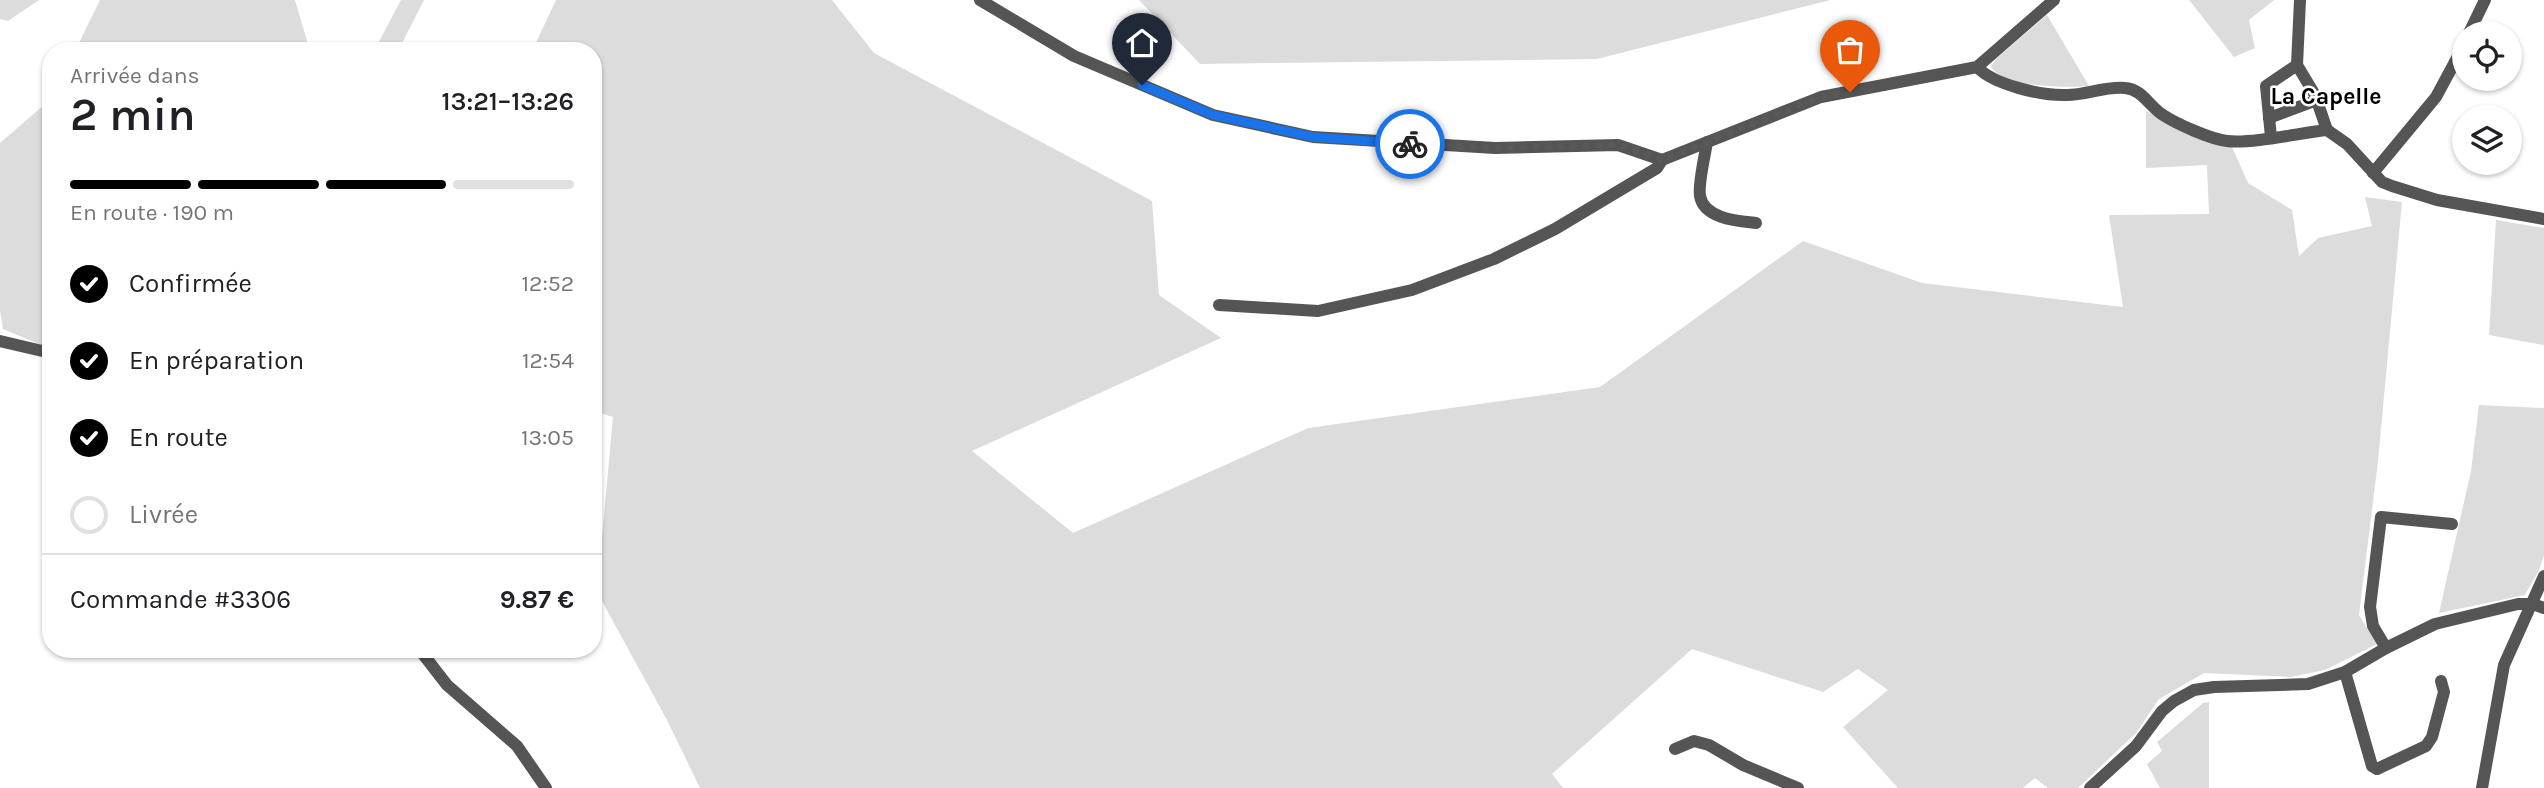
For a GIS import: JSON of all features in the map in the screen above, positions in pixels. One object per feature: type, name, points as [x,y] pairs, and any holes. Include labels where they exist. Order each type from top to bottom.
[{"type":"street","points":[[980,0],[1074,57],[1213,115],[1313,137],[1494,148],[1618,145],[1662,160]]},
{"type":"street","points":[[1219,305],[1318,310],[1412,290],[1494,259],[1555,229],[1657,168],[1662,160],[1821,97],[1977,67],[2054,0]]},
{"type":"street","points":[[2300,0],[2297,65],[2317,100],[2327,130],[2347,144],[2382,182],[2437,200],[2544,219]]},
{"type":"street","points":[[2475,21],[2485,0]]},
{"type":"street","points":[[2272,137],[2266,86],[2297,65]]},
{"type":"street","points":[[1977,67],[1985,75],[2007,84],[2064,96],[2122,87],[2132,89],[2141,94],[2162,115],[2227,141],[2327,130]]},
{"type":"street","points":[[2374,173],[2436,97],[2452,67]]},
{"type":"street","points":[[2269,118],[2317,100]]},
{"type":"street","points":[[1707,142],[1700,196],[1704,205],[1717,215],[1732,221],[1756,223]]},
{"type":"street","points":[[0,341],[42,351]]},
{"type":"street","points":[[2386,648],[2373,626],[2370,607],[2381,517],[2452,524]]},
{"type":"street","points":[[2482,788],[2504,665],[2538,606],[2544,576]]},
{"type":"street","points":[[2091,788],[2136,746],[2162,711],[2194,690],[2308,684],[2345,672],[2435,624],[2518,604],[2538,606]]},
{"type":"street","points":[[426,658],[447,685],[517,746],[546,788]]},
{"type":"street","points":[[2345,672],[2372,766],[2377,769],[2426,746],[2432,737],[2444,692],[2441,681]]},
{"type":"street","points":[[1675,749],[1694,741],[1709,745],[1742,765],[1798,788]]},
{"type":"shaded area","points":[[0,0],[39,0],[8,21],[0,19]]},
{"type":"shaded area","points":[[100,0],[295,0],[307,42],[79,42]]},
{"type":"shaded area","points":[[401,0],[424,0],[403,42],[379,42]]},
{"type":"shaded area","points":[[556,0],[832,0],[874,53],[1152,201],[1159,295],[1221,338],[972,451],[1073,533],[1308,428],[1600,387],[1803,241],[1922,283],[2123,307],[2109,215],[2209,214],[2207,165],[2146,168],[2146,111],[2232,147],[2248,183],[2292,210],[2299,256],[2318,238],[2372,226],[2365,197],[2402,202],[2378,461],[2359,615],[2377,644],[2325,670],[2291,677],[2204,673],[2159,699],[2136,733],[2078,788],[2048,788],[2035,778],[2023,788],[1898,788],[1843,727],[1888,690],[1858,669],[1823,692],[1692,649],[1552,774],[1563,788],[700,788],[667,720],[602,601],[602,537],[613,417],[602,414],[602,42],[536,42]]},
{"type":"shaded area","points":[[1139,0],[1831,0],[1597,59],[1200,64]]},
{"type":"shaded area","points":[[2189,0],[2274,0],[2249,20],[2255,48],[2234,57]]},
{"type":"shaded area","points":[[2047,15],[2089,86],[2037,85],[2008,79],[1991,67],[1995,60]]},
{"type":"shaded area","points":[[42,107],[42,345],[3,329],[0,311],[0,143]]},
{"type":"shaded area","points":[[2496,220],[2544,228],[2544,345],[2489,335]]},
{"type":"shaded area","points":[[2479,405],[2544,408],[2544,555],[2525,595],[2439,613],[2471,471]]},
{"type":"shaded area","points":[[2209,702],[2209,788],[2160,788],[2147,764],[2162,751],[2157,742],[2203,703]]},
{"type":"way so far","points":[[1410,144],[1494,148],[1618,145],[1662,160],[1821,97],[1850,92]]},
{"type":"district","name":"La Capelle","points":[[2326,96]]},
{"type":"route","points":[[1142,85],[1213,115],[1313,137],[1410,144]]}]
